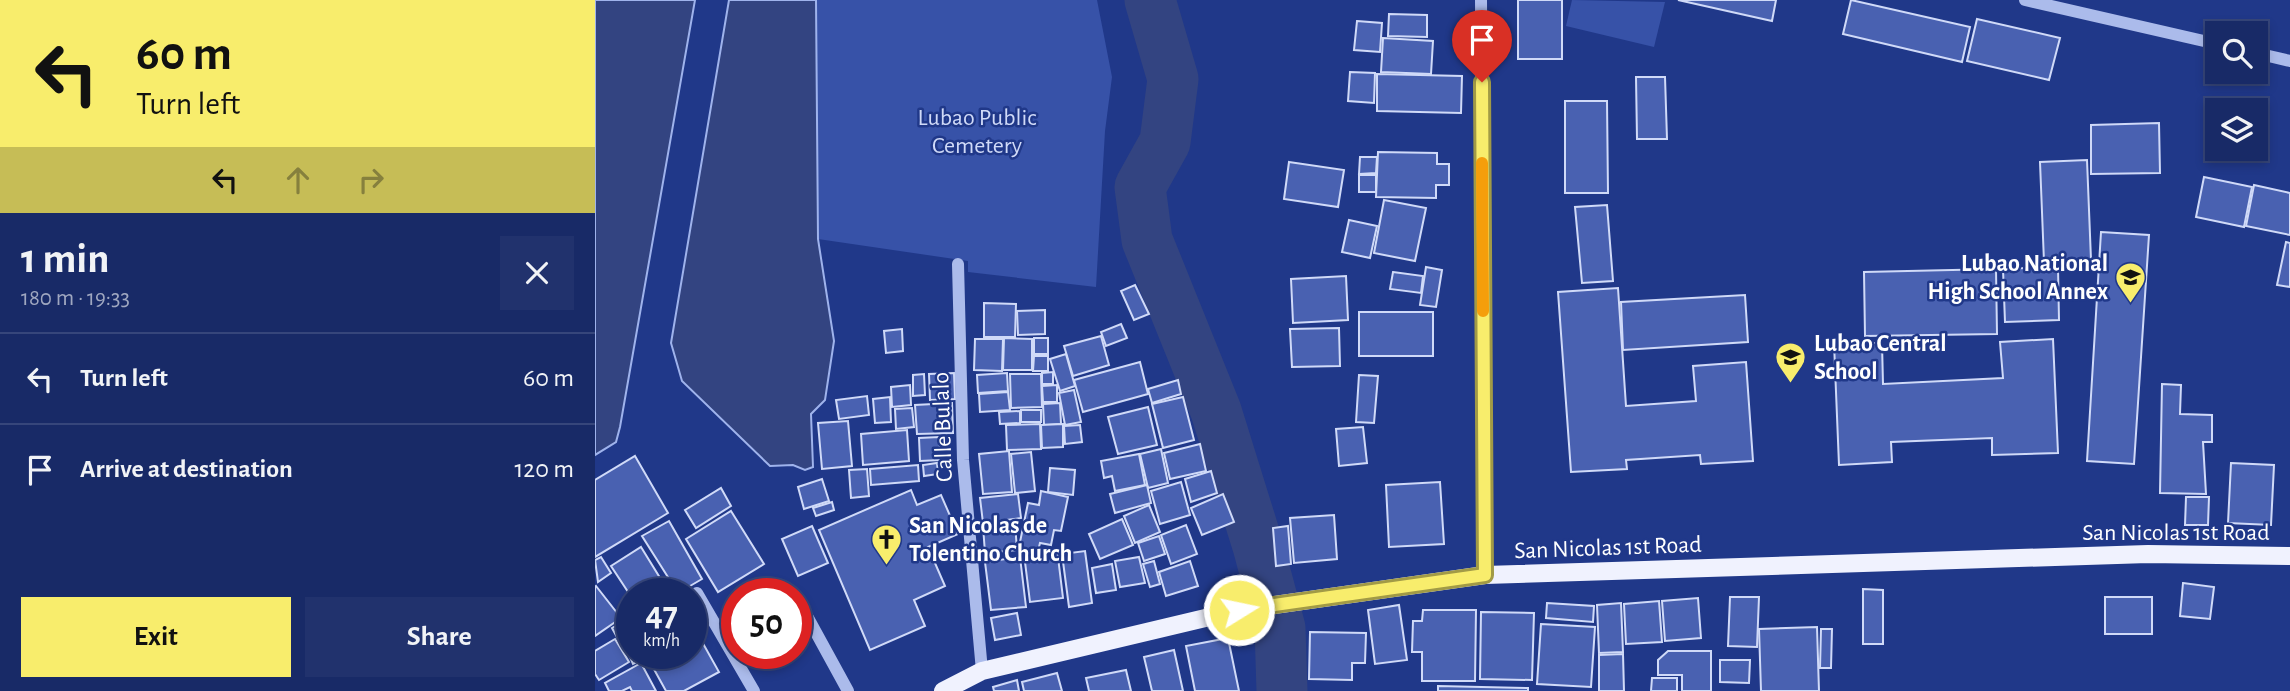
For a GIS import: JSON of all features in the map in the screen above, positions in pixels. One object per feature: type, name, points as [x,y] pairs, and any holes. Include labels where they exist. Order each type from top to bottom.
[{"type":"main road","name":"San Nicolas 1st Road","points":[[943,691],[982,671],[1239,610],[1306,598],[1485,575],[2148,554],[2290,556]]},
{"type":"street","points":[[1481,0],[1485,575]]},
{"type":"street","points":[[2025,0],[2205,41]]},
{"type":"street","points":[[2268,56],[2290,61]]},
{"type":"street","name":"Calle Bulalo","points":[[958,264],[963,460],[982,671]]},
{"type":"street","points":[[707,610],[754,691]]},
{"type":"street","points":[[812,624],[848,691]]},
{"type":"green space","name":"Lubao Public Cemetery","points":[[816,0],[1097,0],[1112,77],[1105,131],[1096,287],[968,272],[968,261],[818,239]]},
{"type":"green space","points":[[1572,0],[1665,2],[1654,47],[1566,26]]},
{"type":"shaded area","points":[[595,0],[695,0],[620,427],[616,442],[595,455]]},
{"type":"shaded area","points":[[729,0],[816,0],[818,239],[834,341],[825,400],[811,414],[813,467],[805,470],[793,465],[770,466],[682,381],[671,343]]},
{"type":"building","points":[[1518,0],[1562,0],[1562,59],[1518,59]]},
{"type":"building","points":[[1678,0],[1776,0],[1772,21]]},
{"type":"building","points":[[1851,0],[1970,27],[1962,62],[1843,34]]},
{"type":"building","points":[[1389,14],[1427,15],[1427,37],[1388,36]]},
{"type":"building","points":[[1977,19],[2060,38],[2049,80],[1967,61]]},
{"type":"building","points":[[1357,21],[1382,23],[1380,52],[1354,50]]},
{"type":"building","points":[[1383,38],[1433,41],[1431,74],[1381,72]]},
{"type":"building","points":[[1350,72],[1375,73],[1374,103],[1348,101]]},
{"type":"building","points":[[1377,74],[1462,76],[1461,113],[1377,111]]},
{"type":"building","points":[[1636,77],[1665,77],[1667,139],[1637,139]]},
{"type":"building","points":[[1565,101],[1607,101],[1608,193],[1565,193]]},
{"type":"building","points":[[2159,123],[2160,173],[2091,174],[2091,125]]},
{"type":"building","points":[[1378,152],[1437,153],[1437,164],[1449,164],[1449,185],[1436,185],[1436,198],[1376,197]]},
{"type":"building","points":[[1360,157],[1377,157],[1376,173],[1359,174]]},
{"type":"building","points":[[2087,160],[2091,260],[2044,262],[2040,162]]},
{"type":"building","points":[[1289,162],[1344,170],[1338,207],[1284,199]]},
{"type":"building","points":[[1359,175],[1376,175],[1376,192],[1359,192]]},
{"type":"building","points":[[2204,177],[2252,187],[2244,227],[2196,217]]},
{"type":"building","points":[[2254,185],[2290,193],[2290,235],[2246,226]]},
{"type":"building","points":[[1384,200],[1426,208],[1415,261],[1374,253]]},
{"type":"building","points":[[1607,205],[1613,281],[1582,283],[1575,207]]},
{"type":"building","points":[[1349,220],[1377,226],[1370,258],[1342,252]]},
{"type":"building","points":[[2101,232],[2149,235],[2134,464],[2087,461]]},
{"type":"building","points":[[2286,242],[2290,243],[2290,287],[2277,285]]},
{"type":"building","points":[[1426,267],[1442,270],[1436,307],[1420,305]]},
{"type":"building","points":[[2058,267],[2059,320],[2005,322],[2003,269]]},
{"type":"building","points":[[1996,269],[1997,334],[1865,336],[1864,272]]},
{"type":"building","points":[[1393,272],[1423,276],[1421,293],[1390,289]]},
{"type":"building","points":[[1346,276],[1348,320],[1293,323],[1291,279]]},
{"type":"building","points":[[1135,285],[1149,314],[1134,320],[1121,291]]},
{"type":"building","points":[[1618,288],[1626,406],[1696,401],[1693,366],[1746,362],[1753,461],[1701,464],[1700,455],[1626,460],[1627,469],[1571,472],[1558,292]]},
{"type":"building","points":[[1745,295],[1748,342],[1623,350],[1621,302]]},
{"type":"building","points":[[984,303],[1016,304],[1015,337],[984,337]]},
{"type":"building","points":[[1045,310],[1045,334],[1018,335],[1017,311]]},
{"type":"building","points":[[1359,312],[1433,312],[1433,356],[1359,356]]},
{"type":"building","points":[[1121,324],[1127,338],[1106,346],[1101,332]]},
{"type":"building","points":[[1339,328],[1340,366],[1292,367],[1290,329]]},
{"type":"building","points":[[902,329],[903,351],[886,353],[884,331]]},
{"type":"building","points":[[1101,336],[1109,365],[1073,376],[1064,346]]},
{"type":"building","points":[[1004,338],[1032,339],[1032,370],[1003,370]]},
{"type":"building","points":[[1034,338],[1048,338],[1048,354],[1034,354]]},
{"type":"building","points":[[975,339],[1003,339],[1002,371],[974,370]]},
{"type":"building","points":[[2053,339],[2058,453],[1992,455],[1992,438],[1891,442],[1892,462],[1839,465],[1834,343],[1882,343],[1883,384],[2003,378],[2000,342]]},
{"type":"building","points":[[1066,354],[1075,386],[1060,391],[1050,359]]},
{"type":"building","points":[[1034,356],[1048,356],[1048,371],[1033,371]]},
{"type":"building","points":[[1140,362],[1148,394],[1083,412],[1074,380]]},
{"type":"building","points":[[1053,372],[1053,384],[1042,384],[1042,373]]},
{"type":"building","points":[[954,373],[955,399],[930,400],[929,374]]},
{"type":"building","points":[[1007,373],[1008,391],[978,393],[977,375]]},
{"type":"building","points":[[924,374],[925,395],[913,396],[913,375]]},
{"type":"building","points":[[1010,374],[1041,374],[1042,407],[1011,408]]},
{"type":"building","points":[[1359,375],[1378,376],[1374,423],[1356,422]]},
{"type":"building","points":[[1178,380],[1181,394],[1152,403],[1148,389]]},
{"type":"building","points":[[2162,384],[2181,385],[2180,414],[2212,415],[2212,442],[2203,442],[2206,494],[2160,493]]},
{"type":"building","points":[[910,385],[911,405],[892,407],[891,387]]},
{"type":"building","points":[[1057,385],[1057,402],[1043,402],[1042,386]]},
{"type":"building","points":[[1074,390],[1081,422],[1065,425],[1059,393]]},
{"type":"building","points":[[1008,392],[1010,410],[980,412],[979,394]]},
{"type":"building","points":[[867,396],[869,415],[839,419],[836,400]]},
{"type":"building","points":[[890,397],[891,422],[875,423],[873,399]]},
{"type":"building","points":[[1183,397],[1194,440],[1163,448],[1152,404]]},
{"type":"building","points":[[952,403],[953,433],[917,434],[915,405]]},
{"type":"building","points":[[1060,403],[1061,424],[1044,425],[1043,404]]},
{"type":"building","points":[[1148,407],[1157,445],[1118,454],[1108,417]]},
{"type":"building","points":[[912,408],[914,427],[896,429],[895,409]]},
{"type":"building","points":[[1021,410],[1041,410],[1041,422],[1021,422]]},
{"type":"building","points":[[1020,411],[1020,423],[1000,424],[999,412]]},
{"type":"building","points":[[848,421],[852,466],[822,469],[818,423]]},
{"type":"building","points":[[1040,424],[1041,449],[1007,450],[1006,425]]},
{"type":"building","points":[[1063,424],[1063,447],[1042,448],[1041,425]]},
{"type":"building","points":[[1080,425],[1082,442],[1065,444],[1064,426]]},
{"type":"building","points":[[1363,427],[1367,463],[1339,466],[1336,429]]},
{"type":"building","points":[[907,430],[909,461],[863,465],[861,434]]},
{"type":"building","points":[[939,437],[941,460],[920,461],[919,438]]},
{"type":"building","points":[[1200,444],[1206,471],[1170,479],[1164,453]]},
{"type":"building","points":[[1161,449],[1168,483],[1148,488],[1140,454]]},
{"type":"building","points":[[1009,451],[1012,492],[983,494],[979,454]]},
{"type":"building","points":[[1031,452],[1035,491],[1015,493],[1011,454]]},
{"type":"building","points":[[1139,454],[1145,485],[1115,491],[1112,476],[1104,478],[1101,461]]},
{"type":"building","points":[[635,456],[668,513],[595,557],[595,480]]},
{"type":"building","points":[[937,463],[938,474],[924,476],[923,465]]},
{"type":"building","points":[[2231,463],[2274,465],[2271,525],[2228,523]]},
{"type":"building","points":[[918,465],[919,481],[871,485],[870,469]]},
{"type":"building","points":[[1050,468],[1075,470],[1073,495],[1048,492]]},
{"type":"building","points":[[867,469],[869,496],[851,498],[849,470]]},
{"type":"building","points":[[1211,471],[1217,493],[1191,502],[1185,479]]},
{"type":"building","points":[[822,479],[829,501],[804,509],[798,487]]},
{"type":"building","points":[[1181,482],[1190,515],[1160,524],[1151,491]]},
{"type":"building","points":[[1440,482],[1444,544],[1389,547],[1386,485]]},
{"type":"building","points":[[1147,485],[1151,503],[1115,513],[1110,494]]},
{"type":"building","points":[[721,488],[731,506],[696,528],[685,510]]},
{"type":"building","name":"San Nicolas de Tolentino Church","points":[[911,490],[917,505],[941,495],[958,534],[928,547],[945,586],[914,600],[925,626],[870,650],[819,530]]},
{"type":"building","points":[[1041,491],[1068,497],[1061,531],[1054,530],[1051,545],[1040,543],[1038,551],[1019,547],[1028,503],[1039,505]]},
{"type":"building","points":[[1018,494],[1021,518],[983,523],[980,498]]},
{"type":"building","points":[[1223,494],[1234,522],[1202,535],[1191,508]]},
{"type":"building","points":[[2186,497],[2209,497],[2208,525],[2185,525]]},
{"type":"building","points":[[832,502],[834,510],[816,516],[813,508]]},
{"type":"building","points":[[1149,505],[1160,532],[1135,543],[1124,516]]},
{"type":"building","points":[[731,511],[764,564],[741,578],[721,578],[721,590],[718,592],[686,539]]},
{"type":"building","points":[[1334,515],[1337,559],[1294,563],[1290,518]]},
{"type":"building","points":[[1122,519],[1133,545],[1100,559],[1089,534]]},
{"type":"building","points":[[669,521],[701,578],[669,578],[642,536]]},
{"type":"building","points":[[1015,523],[1017,550],[985,553],[983,526]]},
{"type":"building","points":[[1186,525],[1197,554],[1171,564],[1161,535]]},
{"type":"building","points":[[812,526],[828,563],[798,576],[782,539]]},
{"type":"building","points":[[1288,526],[1291,564],[1276,566],[1273,528]]},
{"type":"building","points":[[1159,536],[1165,554],[1144,561],[1138,543]]},
{"type":"building","points":[[641,547],[660,578],[619,578],[611,566]]},
{"type":"building","points":[[1057,549],[1063,598],[1030,602],[1024,554]]},
{"type":"building","points":[[1085,551],[1092,603],[1069,607],[1062,554]]},
{"type":"building","points":[[601,557],[611,573],[598,582],[595,560]]},
{"type":"building","points":[[1020,557],[1026,607],[991,610],[985,562]]},
{"type":"building","points":[[1139,557],[1145,583],[1120,587],[1115,561]]},
{"type":"building","points":[[1154,561],[1160,584],[1150,587],[1143,564]]},
{"type":"building","points":[[1190,561],[1198,586],[1166,596],[1159,572]]},
{"type":"building","points":[[1112,564],[1116,590],[1096,593],[1092,568]]},
{"type":"building","points":[[2183,583],[2214,587],[2210,619],[2180,616]]},
{"type":"building","points":[[595,587],[616,612],[616,621],[595,636]]},
{"type":"building","points":[[1863,589],[1883,590],[1883,644],[1863,644]]},
{"type":"building","points":[[1730,597],[1759,597],[1757,647],[1728,646]]},
{"type":"building","points":[[2105,597],[2152,597],[2152,634],[2105,634]]},
{"type":"building","points":[[1698,598],[1701,638],[1665,641],[1662,601]]},
{"type":"building","points":[[1659,601],[1662,642],[1626,644],[1624,604]]},
{"type":"building","points":[[1547,603],[1594,606],[1593,622],[1546,618]]},
{"type":"building","points":[[1621,603],[1623,652],[1599,653],[1597,605]]},
{"type":"building","points":[[1399,605],[1407,660],[1375,664],[1368,610]]},
{"type":"building","points":[[1423,610],[1476,610],[1475,681],[1422,681],[1422,652],[1412,652],[1413,621],[1422,621]]},
{"type":"building","points":[[1481,612],[1534,613],[1532,680],[1480,679]]},
{"type":"building","points":[[1017,613],[1021,635],[995,640],[991,618]]},
{"type":"building","points":[[1541,624],[1595,627],[1591,687],[1537,684]]},
{"type":"building","points":[[1817,627],[1819,691],[1761,691],[1759,629]]},
{"type":"building","points":[[1821,629],[1832,629],[1831,668],[1820,668]]},
{"type":"building","points":[[1310,632],[1366,633],[1365,663],[1352,663],[1352,680],[1309,679]]},
{"type":"building","points":[[1228,638],[1239,691],[1195,691],[1186,646]]},
{"type":"building","points":[[616,641],[617,669],[599,680],[595,674],[595,651]]},
{"type":"building","points":[[1174,650],[1183,691],[1152,691],[1144,657]]},
{"type":"building","points":[[707,651],[719,672],[684,691],[666,691],[654,669],[707,669]]},
{"type":"building","points":[[1668,651],[1711,651],[1711,691],[1682,691],[1682,675],[1658,675],[1658,660]]},
{"type":"building","points":[[1623,654],[1624,691],[1599,691],[1599,655]]},
{"type":"building","points":[[1720,660],[1750,660],[1749,683],[1720,682]]},
{"type":"building","points":[[630,669],[644,669],[656,691],[632,691],[630,687],[622,691],[609,691],[605,683]]},
{"type":"building","points":[[1126,670],[1131,691],[1089,691],[1086,678]]},
{"type":"building","points":[[1057,673],[1062,691],[1024,691],[1022,682]]},
{"type":"building","points":[[1652,678],[1677,678],[1677,691],[1651,691]]},
{"type":"building","points":[[1017,680],[1019,691],[994,691],[993,687]]},
{"type":"building","points":[[1438,686],[1528,688],[1528,691],[1438,691]]},
{"type":"waterway","points":[[1150,0],[1173,79],[1165,142],[1140,187],[1147,240],[1216,411],[1258,546],[1280,628],[1282,691]]},
{"type":"slow traffic","points":[[1482,163],[1483,311]]},
{"type":"place","name":"Lubao National High School Annex","points":[[2131,304]]},
{"type":"place","name":"Lubao Central School","points":[[1791,384]]},
{"type":"place","name":"San Nicolas de Tolentino Church","points":[[886,566]]},
{"type":"route","points":[[1239,610],[1306,598],[1485,575],[1482,82]]}]
